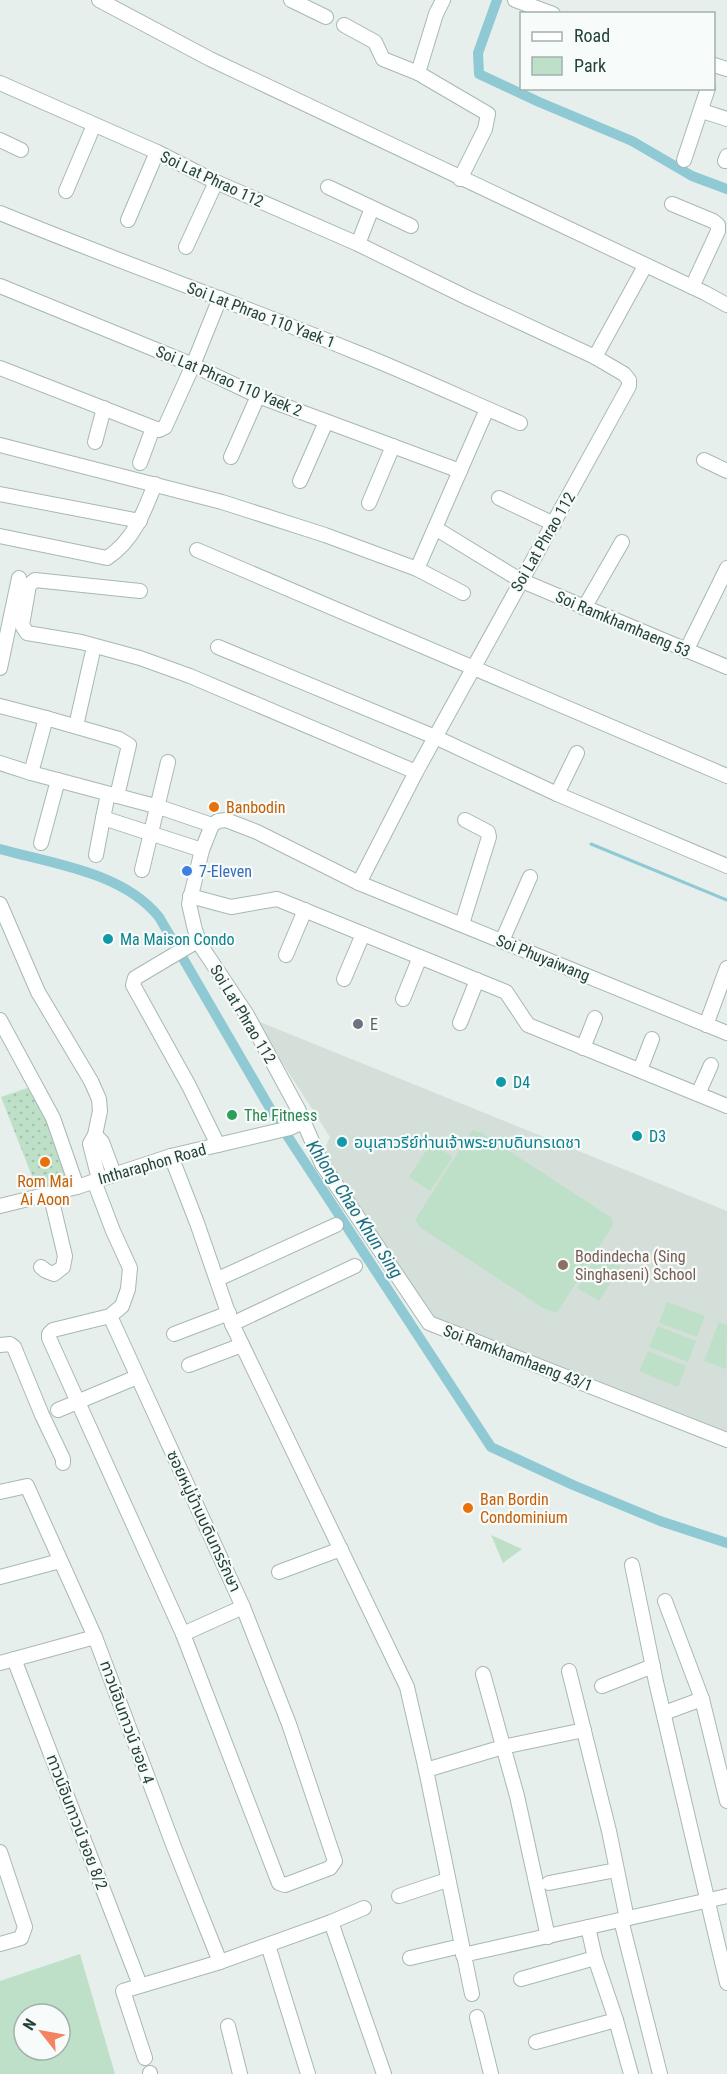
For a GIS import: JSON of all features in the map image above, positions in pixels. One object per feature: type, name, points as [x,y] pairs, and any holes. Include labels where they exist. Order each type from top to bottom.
[{"type":"street","points":[[99,0],[210,59],[727,305]]},
{"type":"street","points":[[291,0],[326,17]]},
{"type":"street","points":[[418,73],[436,14],[443,0]]},
{"type":"street","points":[[515,0],[548,12]]},
{"type":"street","points":[[344,25],[375,42],[383,59],[418,73],[488,114],[485,129],[460,179]]},
{"type":"street","name":"Soi Lat Phrao 112","points":[[0,83],[358,244],[596,357],[624,374],[629,380],[629,386],[554,524],[520,580],[359,883]]},
{"type":"street","points":[[684,160],[707,90]]},
{"type":"street","points":[[702,111],[727,119]]},
{"type":"street","points":[[66,191],[94,125]]},
{"type":"street","points":[[0,140],[21,150]]},
{"type":"street","points":[[128,220],[157,152]]},
{"type":"street","points":[[186,247],[216,182]]},
{"type":"street","points":[[328,187],[411,226]]},
{"type":"street","points":[[672,204],[718,225],[718,231],[692,287]]},
{"type":"street","points":[[358,244],[372,208]]},
{"type":"street","name":"Soi Lat Phrao 110 Yaek 1","points":[[0,213],[100,254],[354,351],[520,423]]},
{"type":"street","points":[[596,357],[645,266]]},
{"type":"street","name":"Soi Lat Phrao 110 Yaek 2","points":[[0,286],[193,365],[258,396],[460,471]]},
{"type":"street","points":[[0,368],[159,430],[165,427],[220,298]]},
{"type":"street","points":[[231,457],[258,396]]},
{"type":"street","points":[[95,442],[104,408]]},
{"type":"street","points":[[417,569],[487,409]]},
{"type":"street","points":[[300,481],[326,422]]},
{"type":"street","points":[[140,463],[153,428]]},
{"type":"street","points":[[0,445],[222,502],[325,535],[417,569],[464,593]]},
{"type":"street","points":[[369,503],[393,446]]},
{"type":"street","points":[[704,460],[727,471]]},
{"type":"street","points":[[0,537],[107,558],[125,543],[140,521],[155,484]]},
{"type":"street","points":[[0,494],[140,521]]},
{"type":"street","points":[[499,498],[554,524]]},
{"type":"street","name":"Soi Ramkhamhaeng 53","points":[[435,528],[520,580],[686,651],[726,664]]},
{"type":"street","points":[[584,608],[622,542]]},
{"type":"street","points":[[197,550],[727,776]]},
{"type":"street","points":[[686,651],[727,568]]},
{"type":"street","points":[[0,668],[19,578]]},
{"type":"street","points":[[140,591],[35,580],[29,585],[23,630],[27,633],[81,642],[140,658],[190,676],[416,772]]},
{"type":"street","points":[[218,647],[435,738],[557,794],[727,866]]},
{"type":"street","points":[[76,726],[92,655]]},
{"type":"street","points":[[0,706],[76,726],[119,739],[129,745],[103,818],[96,855]]},
{"type":"street","points":[[32,773],[46,718]]},
{"type":"street","points":[[557,794],[577,753]]},
{"type":"street","points":[[142,870],[168,762]]},
{"type":"street","points":[[0,763],[159,807],[212,825],[226,820],[257,832],[359,883]]},
{"type":"street","points":[[41,843],[58,780]]},
{"type":"street","points":[[103,818],[202,850]]},
{"type":"street","points":[[462,924],[489,837],[488,832],[465,820]]},
{"type":"street","name":"Soi Lat Phrao 112","points":[[212,825],[202,850],[190,896],[193,944],[247,1015],[303,1122]]},
{"type":"street","points":[[502,941],[530,877]]},
{"type":"street","name":"Soi Phuyaiwang","points":[[359,883],[727,1033]]},
{"type":"street","points":[[190,896],[231,907],[277,899],[506,992],[528,1025],[727,1106]]},
{"type":"street","points":[[0,904],[38,992],[91,1081],[99,1099],[100,1111],[95,1135],[90,1144],[97,1180],[130,1268],[128,1289],[122,1306],[110,1316],[53,1330],[49,1338],[183,1634],[243,1607]]},
{"type":"street","points":[[286,955],[305,910]]},
{"type":"street","points":[[344,979],[363,934]]},
{"type":"street","points":[[193,944],[135,978],[133,985],[189,1086],[218,1145]]},
{"type":"street","points":[[403,999],[420,957]]},
{"type":"street","points":[[706,1025],[727,968]]},
{"type":"street","points":[[460,1023],[477,980]]},
{"type":"street","points":[[583,1048],[595,1018]]},
{"type":"street","points":[[0,1020],[53,1118],[77,1186]]},
{"type":"street","points":[[640,1071],[652,1039]]},
{"type":"street","points":[[698,1094],[711,1065]]},
{"type":"street","name":"Intharaphon Road","points":[[0,1206],[77,1186],[171,1156],[290,1128],[303,1122]]},
{"type":"street","name":"Soi Ramkhamhaeng 43/1","points":[[303,1122],[322,1164],[429,1323],[727,1440]]},
{"type":"street","points":[[95,1135],[102,1142],[114,1174]]},
{"type":"street","points":[[171,1156],[242,1345],[407,1687],[472,1994]]},
{"type":"street","points":[[41,1266],[54,1274],[63,1267],[65,1256],[50,1193]]},
{"type":"street","points":[[218,1279],[336,1225]]},
{"type":"street","points":[[174,1334],[231,1318],[355,1266]]},
{"type":"street","name":"ซอยหมู่บ้านบดินทรรักษา","points":[[110,1316],[243,1607],[289,1724],[335,1861],[330,1868],[285,1885],[279,1883],[183,1634]]},
{"type":"street","points":[[0,1345],[10,1344],[14,1347],[63,1463]]},
{"type":"street","points":[[189,1365],[242,1345]]},
{"type":"street","points":[[58,1410],[137,1377]]},
{"type":"street","name":"ทาวน์อินทาวน์ ซอย 4","points":[[0,1492],[27,1486],[95,1637],[220,1962]]},
{"type":"street","points":[[279,1572],[341,1549]]},
{"type":"street","points":[[0,1577],[60,1562]]},
{"type":"street","points":[[632,1564],[653,1666],[727,1983]]},
{"type":"street","points":[[665,1601],[702,1700],[727,1801]]},
{"type":"street","points":[[0,1663],[95,1637]]},
{"type":"street","name":"ทาวน์อินทาวน์ ซอย 8/2","points":[[14,1659],[140,1985]]},
{"type":"street","points":[[602,1686],[653,1666]]},
{"type":"street","points":[[569,1671],[609,1831],[624,1920],[660,2074]]},
{"type":"street","points":[[483,1674],[517,1796],[548,1937]]},
{"type":"street","points":[[664,1713],[702,1700]]},
{"type":"street","points":[[426,1770],[503,1747],[584,1730]]},
{"type":"street","points":[[0,1854],[25,1927],[21,1938],[0,1944]]},
{"type":"street","points":[[549,1883],[616,1870]]},
{"type":"street","points":[[399,1896],[447,1880]]},
{"type":"street","points":[[410,1958],[548,1937],[727,1896]]},
{"type":"street","points":[[145,2058],[123,1991],[220,1962],[364,1908]]},
{"type":"street","points":[[331,1922],[384,2074]]},
{"type":"street","points":[[588,1927],[595,1958],[631,2074]]},
{"type":"street","points":[[268,1945],[308,2074]]},
{"type":"street","points":[[521,1979],[595,1958]]},
{"type":"street","points":[[477,2017],[491,2074]]},
{"type":"street","points":[[537,2042],[616,2020]]},
{"type":"street","points":[[228,2026],[240,2074]]},
{"type":"shaded area","name":"Bodindecha (Sing Singhaseni) School","points":[[255,1020],[727,1211],[727,1433],[435,1319],[322,1154],[330,1137]]},
{"type":"green space","points":[[39,1084],[77,1186],[39,1194],[1,1097]]},
{"type":"green space","points":[[472,1130],[480,1132],[612,1218],[613,1225],[557,1313],[543,1308],[421,1228],[415,1220]]},
{"type":"green space","points":[[431,1143],[453,1157],[430,1191],[409,1177]]},
{"type":"green space","points":[[599,1253],[621,1266],[599,1301],[577,1288]]},
{"type":"green space","points":[[667,1302],[705,1316],[697,1337],[659,1323]]},
{"type":"green space","points":[[719,1322],[727,1325],[726,1369],[704,1361]]},
{"type":"green space","points":[[658,1326],[696,1341],[688,1362],[649,1347]]},
{"type":"green space","points":[[648,1351],[686,1366],[678,1387],[639,1371]]},
{"type":"green space","points":[[491,1535],[522,1549],[503,1563]]},
{"type":"green space","points":[[80,1954],[115,2074],[0,2074],[0,1981]]},
{"type":"waterway","points":[[497,0],[478,53],[479,74],[632,141],[692,176],[727,189]]},
{"type":"waterway","points":[[591,844],[727,900]]},
{"type":"waterway","name":"Khlong Chao Khun Sing","points":[[0,849],[64,865],[107,880],[144,902],[159,917],[275,1117],[491,1447],[573,1485],[660,1521],[727,1543]]},
{"type":"place","name":"Banbodin","points":[[214,807]]},
{"type":"place","name":"7-Eleven","points":[[187,871]]},
{"type":"place","name":"Ma Maison Condo","points":[[108,939]]},
{"type":"place","name":"E","points":[[358,1024]]},
{"type":"place","name":"D4","points":[[501,1082]]},
{"type":"place","name":"The Fitness","points":[[232,1115]]},
{"type":"place","name":"D3","points":[[637,1136]]},
{"type":"place","name":"อนุเสาวรีย์ท่านเจ้าพระยาบดินทรเดชา","points":[[342,1142]]},
{"type":"place","name":"Rom Mai Ai Aoon","points":[[45,1162]]},
{"type":"place","name":"Bodindecha (Sing Singhaseni) School","points":[[563,1265]]},
{"type":"place","name":"Ban Bordin Condominium","points":[[468,1508]]}]
